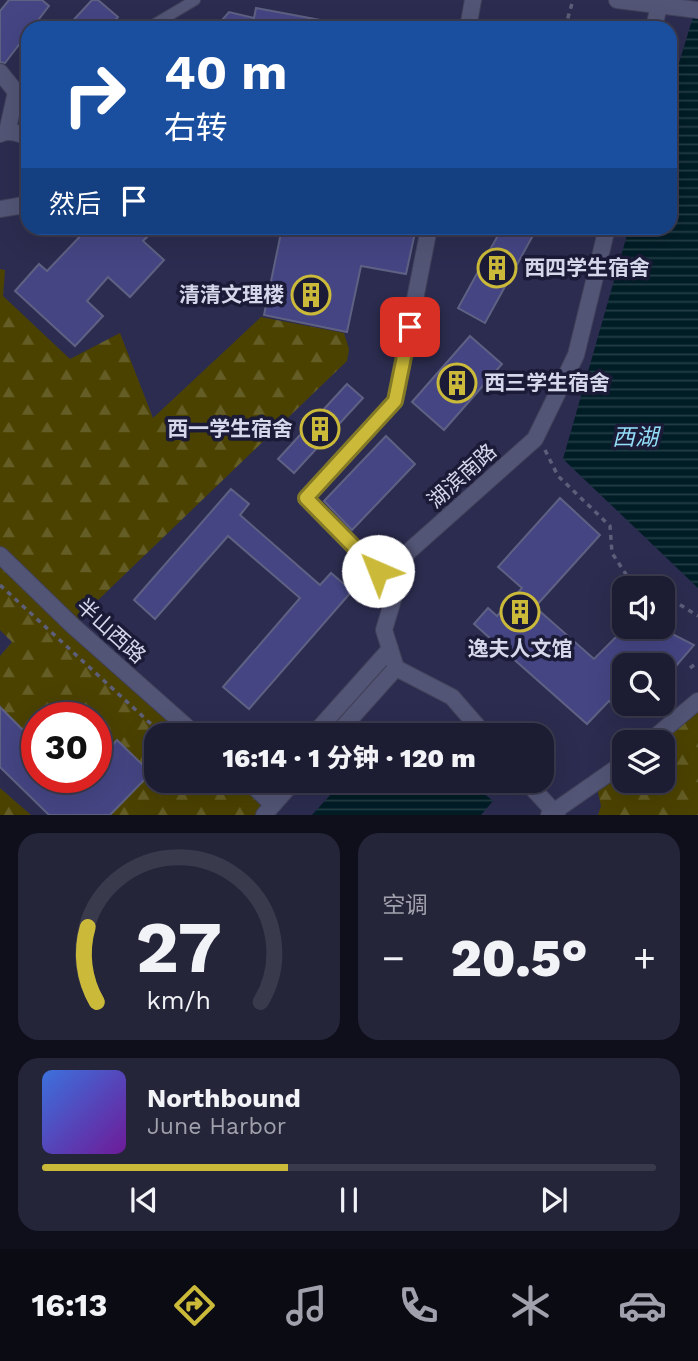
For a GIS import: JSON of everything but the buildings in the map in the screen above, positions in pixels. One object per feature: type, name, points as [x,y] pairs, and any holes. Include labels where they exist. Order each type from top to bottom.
[{"type":"street","points":[[160,21],[195,0]]},
{"type":"street","points":[[469,21],[473,0]]},
{"type":"street","points":[[617,0],[694,9]]},
{"type":"street","points":[[656,21],[659,5]]},
{"type":"street","points":[[0,72],[16,92],[17,133]]},
{"type":"street","points":[[0,209],[21,206]]},
{"type":"street","points":[[396,590],[306,498],[395,401],[428,235]]},
{"type":"street","name":"湖滨南路","points":[[396,668],[384,631],[407,553],[535,439],[576,355],[605,235]]},
{"type":"street","name":"半山西路","points":[[0,555],[72,625],[182,723]]},
{"type":"street","points":[[324,723],[390,649]]},
{"type":"street","points":[[347,723],[396,668],[452,697],[475,723]]},
{"type":"street","points":[[663,730],[698,701]]},
{"type":"street","points":[[536,793],[553,814],[612,771]]},
{"type":"street","points":[[266,805],[280,793]]},
{"type":"path","points":[[567,21],[573,0]]},
{"type":"path","points":[[540,429],[546,451],[558,476],[610,526],[612,554],[627,576]]},
{"type":"path","points":[[0,586],[150,723]]},
{"type":"path","points":[[675,602],[698,616]]},
{"type":"path","points":[[690,668],[698,662]]},
{"type":"shaded area","points":[[0,0],[698,0],[698,815],[0,815]]},
{"type":"green space","points":[[0,269],[5,270],[3,296],[70,359],[120,333],[153,418],[261,317],[344,333],[349,349],[347,361],[72,625],[182,723],[144,723],[144,766],[117,741],[112,746],[112,702],[21,702],[21,728],[0,707],[0,656],[12,642],[0,630]]},
{"type":"green space","points":[[698,701],[698,815],[598,815],[601,806],[596,783],[612,771],[612,793],[675,793],[675,730],[663,730]]},
{"type":"green space","points":[[144,779],[144,793],[260,793],[273,805],[264,815],[110,815]]},
{"type":"green space","points":[[0,788],[31,815],[0,815]]},
{"type":"water","name":"西湖","points":[[698,1],[698,588],[563,459],[627,235],[677,235],[677,69]]},
{"type":"water","points":[[332,793],[483,793],[493,801],[481,815],[312,815]]},
{"type":"place","name":"西四学生宿舍","points":[[497,268]]},
{"type":"place","name":"清清文理楼","points":[[311,295]]},
{"type":"place","name":"西三学生宿舍","points":[[457,383]]},
{"type":"place","name":"西一学生宿舍","points":[[320,429]]},
{"type":"place","name":"逸夫人文馆","points":[[520,612]]},
{"type":"route","points":[[378,571],[306,498],[395,401],[410,327]]}]
